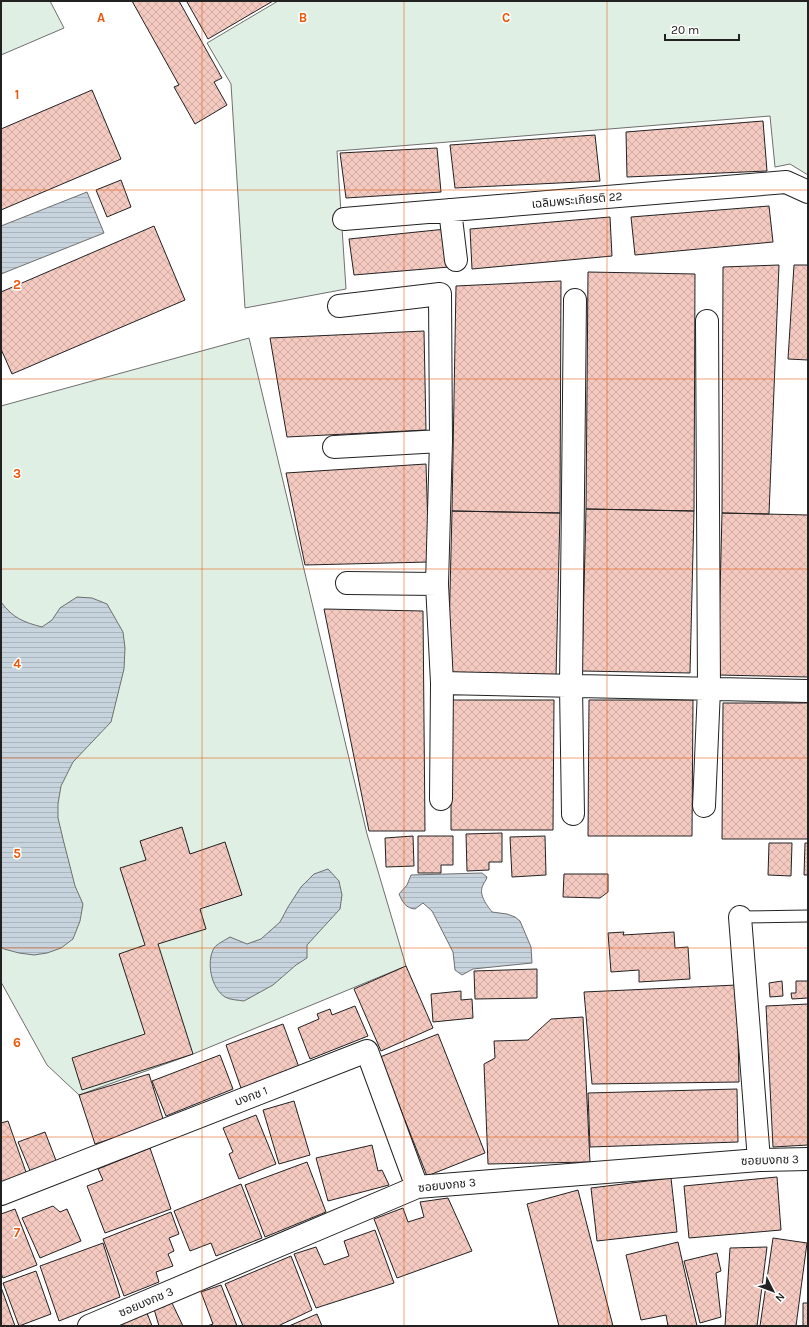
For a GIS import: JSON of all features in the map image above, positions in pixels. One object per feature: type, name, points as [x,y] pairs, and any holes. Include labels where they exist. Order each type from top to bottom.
[{"type":"street","name":"เฉลิมพระเกียรติ 22","points":[[344,219],[786,182],[808,192]]},
{"type":"street","points":[[450,210],[456,260]]},
{"type":"street","points":[[339,306],[440,294],[441,441],[437,584],[442,683],[441,799]]},
{"type":"street","points":[[573,814],[571,686],[575,300]]},
{"type":"street","points":[[704,806],[709,689],[707,321]]},
{"type":"street","points":[[334,447],[441,441]]},
{"type":"street","points":[[347,583],[437,584]]},
{"type":"street","points":[[442,683],[808,691]]},
{"type":"street","points":[[740,917],[759,1160]]},
{"type":"street","name":"บงกช 1","points":[[1,1194],[367,1051],[417,1187]]},
{"type":"street","name":"ซอยบงกช 3","points":[[89,1326],[417,1187],[759,1160],[808,1159]]},
{"type":"lane","points":[[740,917],[808,916]]},
{"type":"green space","points":[[1,1],[50,1],[64,28],[1,55]]},
{"type":"green space","points":[[278,1],[808,1],[808,175],[790,164],[775,167],[770,116],[337,151],[346,289],[245,308],[231,84],[207,43]]},
{"type":"green space","points":[[249,338],[367,834],[406,966],[193,1054],[79,1095],[47,1065],[1,982],[1,406]]},
{"type":"shaded area","points":[[87,192],[104,233],[1,274],[1,226]]},
{"type":"shaded area","points":[[77,597],[92,598],[107,604],[123,632],[125,648],[124,669],[111,722],[73,762],[61,786],[58,804],[58,818],[75,886],[83,904],[80,921],[73,939],[61,948],[47,953],[34,955],[19,953],[1,947],[1,602],[14,616],[42,627],[52,620],[60,608]]},
{"type":"shaded area","points":[[328,869],[339,881],[342,895],[340,909],[307,945],[307,958],[296,965],[273,985],[244,1001],[225,997],[220,993],[213,981],[210,967],[210,960],[214,948],[230,937],[247,944],[261,939],[280,922],[301,887],[314,874]]},
{"type":"shaded area","points":[[482,873],[487,877],[482,889],[482,896],[484,900],[492,912],[507,914],[520,921],[531,947],[532,963],[473,969],[462,975],[455,970],[453,952],[432,911],[423,903],[415,909],[409,908],[403,902],[399,894],[407,885],[411,875]]},
{"type":"building","points":[[132,1],[179,1],[222,78],[214,82],[227,105],[195,124],[174,87],[179,85]]},
{"type":"building","points":[[273,1],[208,39],[187,2]]},
{"type":"building","points":[[92,90],[121,159],[1,210],[1,129]]},
{"type":"building","points":[[763,121],[767,171],[627,177],[626,132]]},
{"type":"building","points":[[595,135],[600,181],[455,188],[450,145]]},
{"type":"building","points":[[437,148],[441,192],[346,198],[340,153]]},
{"type":"building","points":[[121,180],[131,207],[107,217],[96,190]]},
{"type":"building","points":[[769,206],[773,242],[635,255],[631,217]]},
{"type":"building","points":[[610,217],[612,256],[472,269],[470,229]]},
{"type":"building","points":[[154,226],[185,300],[12,374],[1,349],[1,292]]},
{"type":"building","points":[[446,229],[449,267],[354,275],[349,239]]},
{"type":"building","points":[[779,265],[769,514],[722,513],[723,267]]},
{"type":"building","points":[[794,265],[808,265],[808,360],[788,359]]},
{"type":"building","points":[[588,272],[695,274],[694,511],[586,509]]},
{"type":"building","points":[[561,281],[560,513],[452,511],[456,286]]},
{"type":"building","points":[[424,331],[426,430],[287,437],[270,338]]},
{"type":"building","points":[[426,464],[429,562],[305,565],[286,473]]},
{"type":"building","points":[[586,509],[694,511],[690,673],[582,671]]},
{"type":"building","points":[[452,511],[560,513],[556,676],[448,674]]},
{"type":"building","points":[[722,513],[808,515],[808,677],[718,675]]},
{"type":"building","points":[[324,609],[423,611],[425,831],[369,831]]},
{"type":"building","points":[[451,700],[554,700],[553,830],[451,830]]},
{"type":"building","points":[[589,700],[693,700],[692,836],[588,836]]},
{"type":"building","points":[[723,703],[808,703],[808,839],[722,839]]},
{"type":"building","points":[[182,827],[190,854],[225,842],[242,895],[200,909],[206,929],[158,944],[193,1054],[82,1090],[72,1058],[145,1034],[119,954],[145,945],[120,868],[146,860],[140,841]]},
{"type":"building","points":[[502,833],[502,862],[489,862],[489,870],[467,871],[466,834]]},
{"type":"building","points":[[413,836],[414,866],[386,867],[385,838]]},
{"type":"building","points":[[418,836],[453,836],[453,865],[441,865],[441,873],[418,873]]},
{"type":"building","points":[[545,836],[546,875],[512,877],[510,837]]},
{"type":"building","points":[[769,843],[792,843],[791,876],[768,875]]},
{"type":"building","points":[[805,843],[808,843],[808,875],[804,875]]},
{"type":"building","points":[[564,874],[608,874],[608,892],[600,898],[563,897]]},
{"type":"building","points":[[624,932],[623,935],[674,932],[675,948],[688,947],[690,979],[639,982],[639,970],[611,972],[608,933]]},
{"type":"building","points":[[406,966],[433,1028],[381,1051],[354,989]]},
{"type":"building","points":[[537,969],[537,998],[475,999],[474,971]]},
{"type":"building","points":[[782,981],[783,996],[770,997],[769,983]]},
{"type":"building","points":[[796,981],[808,981],[808,998],[792,999],[791,993],[796,993]]},
{"type":"building","points":[[737,985],[739,1082],[592,1084],[584,992]]},
{"type":"building","points":[[461,991],[461,1000],[472,999],[473,1018],[433,1022],[431,994]]},
{"type":"building","points":[[808,1004],[808,1145],[773,1147],[766,1006]]},
{"type":"building","points":[[355,1006],[368,1036],[310,1059],[298,1028],[319,1019],[317,1014],[330,1009],[332,1015]]},
{"type":"building","points":[[583,1017],[590,1162],[488,1164],[484,1064],[495,1058],[494,1041],[528,1040],[551,1019]]},
{"type":"building","points":[[283,1024],[300,1070],[242,1091],[226,1045]]},
{"type":"building","points":[[438,1034],[485,1153],[427,1176],[380,1057]]},
{"type":"building","points":[[220,1055],[233,1089],[166,1116],[152,1081]]},
{"type":"building","points":[[149,1074],[164,1122],[95,1144],[79,1095]]},
{"type":"building","points":[[737,1089],[738,1142],[590,1147],[588,1093]]},
{"type":"building","points":[[294,1101],[310,1155],[279,1164],[263,1110]]},
{"type":"building","points":[[256,1115],[276,1164],[239,1179],[229,1154],[233,1152],[223,1128]]},
{"type":"building","points":[[8,1121],[27,1175],[1,1184],[1,1123]]},
{"type":"building","points":[[45,1132],[57,1163],[31,1173],[18,1142]]},
{"type":"building","points":[[372,1145],[378,1171],[382,1170],[389,1185],[328,1201],[316,1158]]},
{"type":"building","points":[[150,1148],[171,1209],[105,1233],[87,1186],[103,1180],[98,1169]]},
{"type":"building","points":[[307,1162],[326,1212],[265,1237],[245,1185]]},
{"type":"building","points":[[777,1177],[781,1230],[689,1238],[684,1186]]},
{"type":"building","points":[[671,1178],[677,1232],[597,1241],[591,1188]]},
{"type":"building","points":[[241,1184],[262,1238],[216,1256],[211,1243],[190,1251],[174,1211]]},
{"type":"building","points":[[578,1190],[613,1326],[559,1326],[527,1204]]},
{"type":"building","points":[[448,1198],[472,1251],[397,1278],[374,1219],[403,1208],[408,1222],[424,1217],[420,1202]]},
{"type":"building","points":[[53,1206],[60,1212],[67,1209],[81,1241],[40,1258],[22,1218]]},
{"type":"building","points":[[15,1209],[37,1265],[3,1278],[1,1274],[1,1214]]},
{"type":"building","points":[[171,1212],[179,1234],[169,1238],[174,1251],[168,1254],[173,1266],[156,1272],[159,1282],[124,1296],[103,1239]]},
{"type":"building","points":[[375,1230],[394,1283],[316,1308],[294,1254],[316,1247],[324,1265],[349,1256],[344,1241]]},
{"type":"building","points":[[773,1238],[807,1243],[796,1326],[760,1326]]},
{"type":"building","points":[[678,1242],[697,1326],[668,1326],[666,1315],[641,1320],[626,1255]]},
{"type":"building","points":[[103,1243],[120,1297],[59,1321],[40,1266]]},
{"type":"building","points":[[767,1247],[757,1326],[725,1326],[730,1248]]},
{"type":"building","points":[[717,1253],[721,1271],[716,1273],[721,1317],[700,1323],[684,1261]]},
{"type":"building","points":[[291,1256],[312,1310],[278,1326],[243,1326],[225,1284]]},
{"type":"building","points":[[36,1271],[51,1314],[19,1326],[3,1283]]},
{"type":"building","points":[[221,1285],[237,1326],[207,1326],[213,1324],[201,1292]]},
{"type":"building","points":[[1,1287],[15,1326],[1,1326]]},
{"type":"building","points":[[172,1303],[183,1326],[159,1326],[154,1309]]},
{"type":"building","points":[[803,1303],[808,1303],[808,1326],[803,1326]]},
{"type":"building","points":[[147,1313],[152,1326],[115,1326]]},
{"type":"building","points":[[317,1314],[322,1326],[289,1326]]}]
